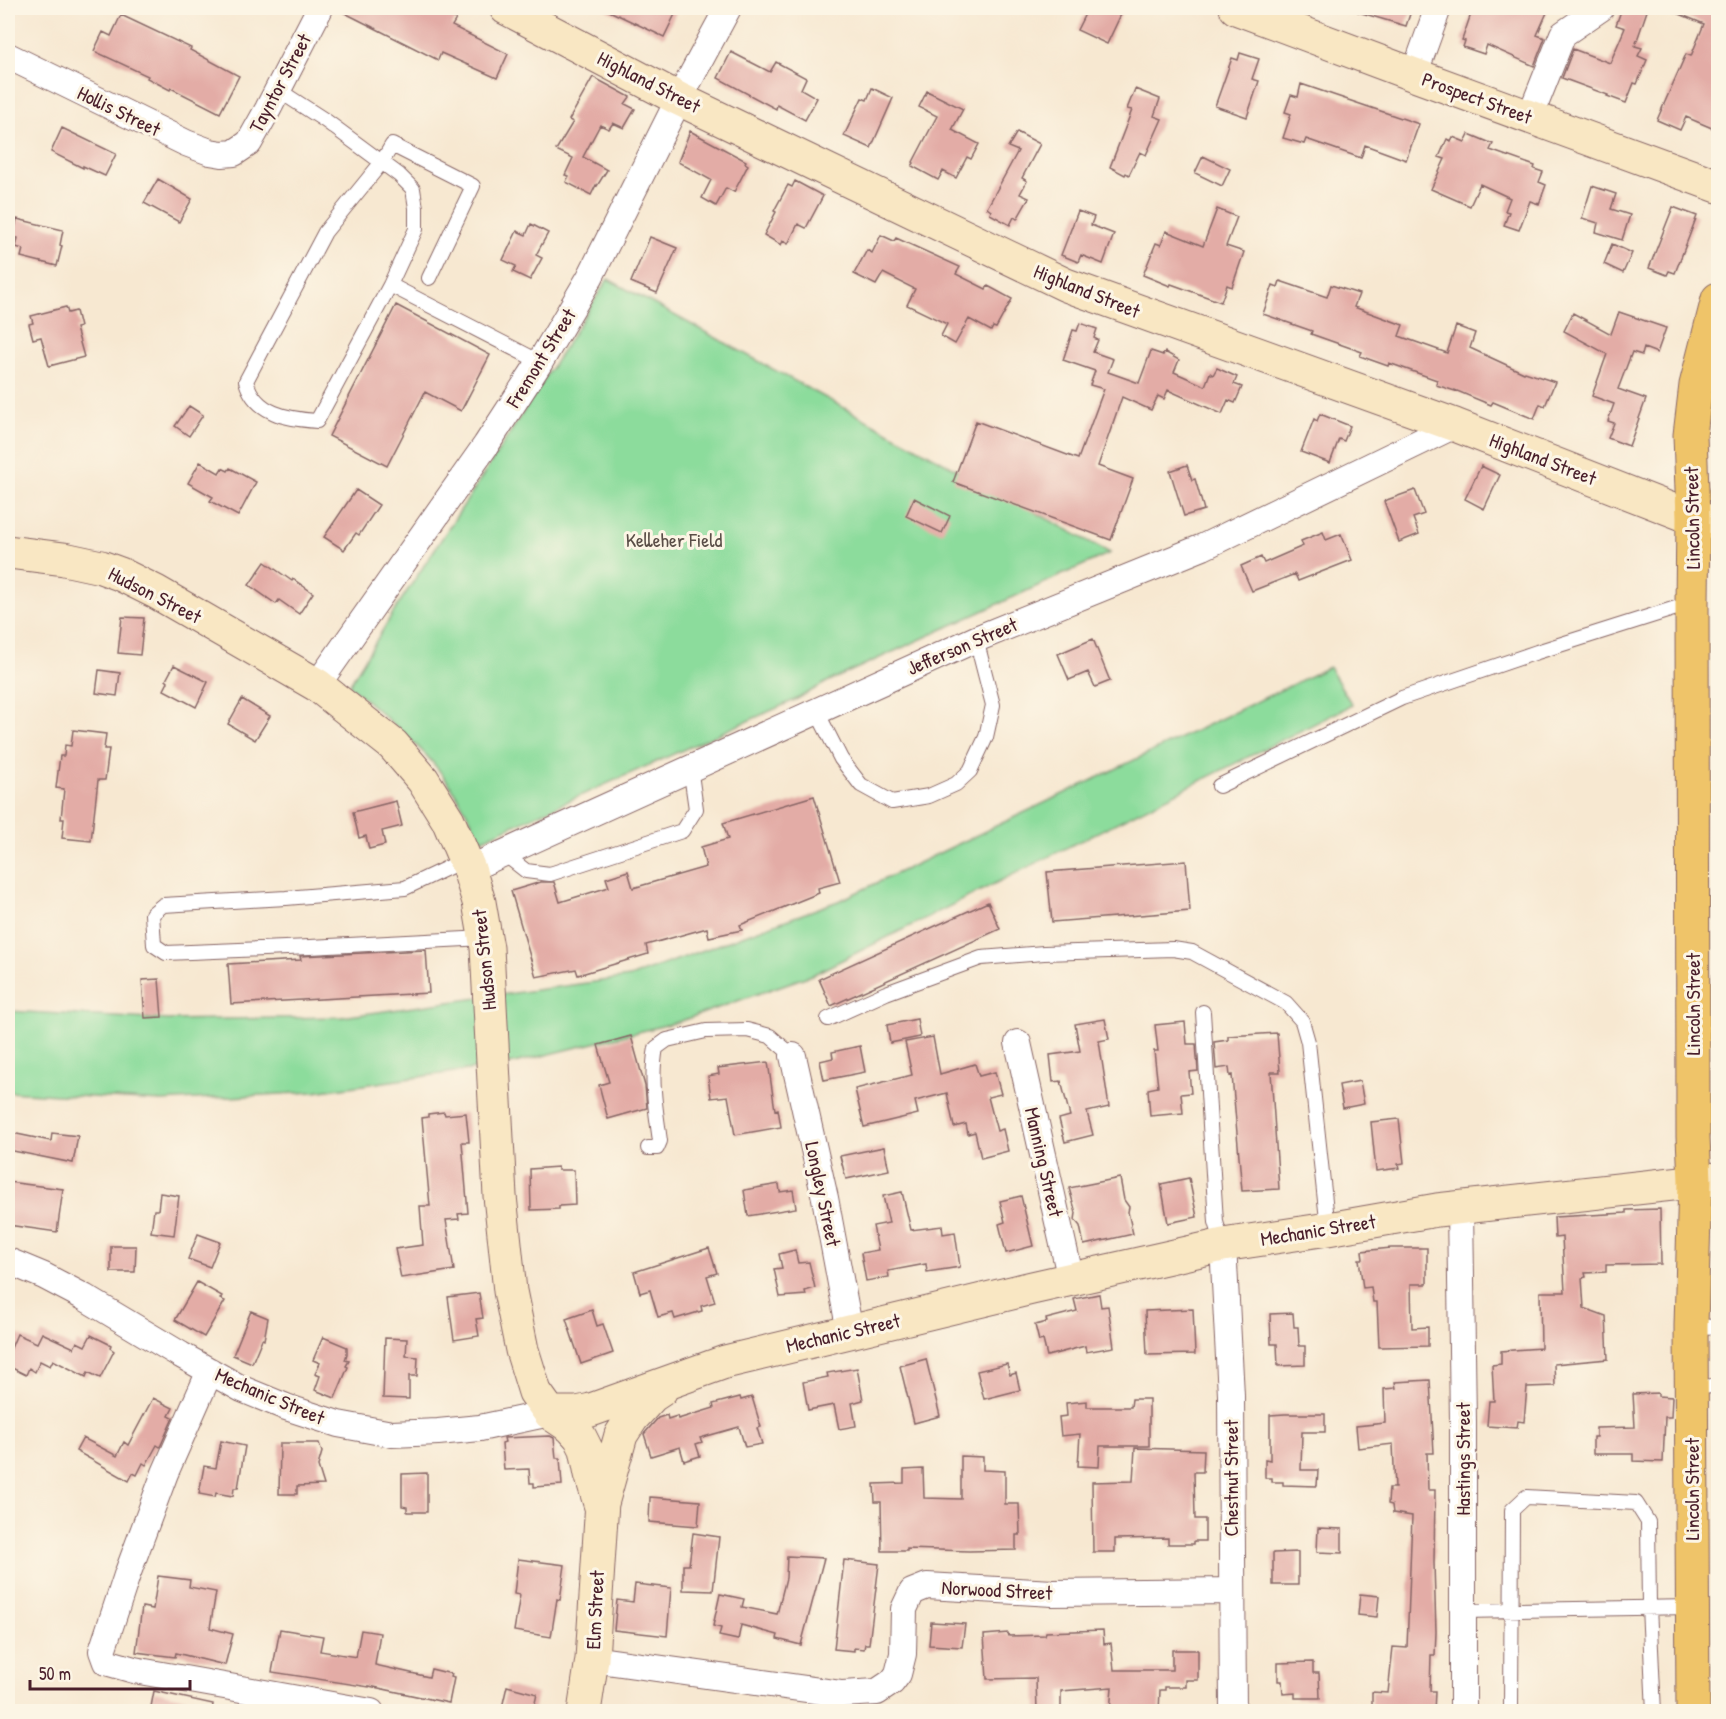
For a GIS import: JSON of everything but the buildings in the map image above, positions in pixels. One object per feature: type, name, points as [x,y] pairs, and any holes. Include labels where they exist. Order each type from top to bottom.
[{"type":"main road","name":"Lincoln Street","points":[[1693,1712],[1692,1607],[1705,1387],[1705,1327],[1693,1216],[1707,1180],[1693,1137],[1692,603],[1706,519],[1690,435],[1696,385],[1719,299]]},
{"type":"street","name":"Tayntor Street","points":[[234,153],[249,143],[320,8]]},
{"type":"street","name":"Highland Street","points":[[506,8],[679,99],[1066,285],[1706,519]]},
{"type":"street","name":"Fremont Street","points":[[317,685],[486,445],[540,362],[590,277],[679,99],[728,8]]},
{"type":"street","name":"Prospect Street","points":[[1236,8],[1719,186]]},
{"type":"street","points":[[1414,75],[1438,8]]},
{"type":"street","points":[[1530,117],[1563,34],[1601,8]]},
{"type":"street","name":"Hollis Street","points":[[8,57],[186,143],[210,152],[234,153]]},
{"type":"street","name":"Jefferson Street","points":[[466,865],[503,853],[976,639],[1203,547],[1455,426]]},
{"type":"street","name":"Hudson Street","points":[[8,552],[64,559],[101,567],[156,592],[317,685],[393,745],[423,780],[448,820],[478,902],[488,970],[500,1196],[510,1291],[522,1350],[535,1392],[550,1413]]},
{"type":"street","name":"Manning Street","points":[[1017,1043],[1071,1281]]},
{"type":"street","name":"Longley Street","points":[[793,1056],[825,1198],[850,1332]]},
{"type":"street","name":"Mechanic Street","points":[[8,1261],[44,1276],[84,1297],[242,1389],[286,1407],[338,1424],[392,1434],[438,1432],[480,1428],[550,1413],[577,1413],[591,1410],[726,1362],[1032,1288],[1224,1245],[1460,1207],[1707,1180]]},
{"type":"street","name":"Hastings Street","points":[[1460,1207],[1463,1712]]},
{"type":"street","name":"Chestnut Street","points":[[1224,1245],[1231,1395],[1233,1712]]},
{"type":"street","points":[[210,1371],[165,1473],[127,1575],[102,1651],[106,1662],[134,1670],[371,1712]]},
{"type":"street","name":"Elm Street","points":[[601,1507],[621,1435],[632,1418],[652,1396],[682,1377]]},
{"type":"street","name":"Elm Street","points":[[584,1712],[592,1659],[601,1507],[606,1463],[606,1442],[591,1410]]},
{"type":"street","name":"Elm Street","points":[[550,1413],[571,1427],[580,1437],[586,1449],[601,1507]]},
{"type":"street","name":"Norwood Street","points":[[592,1659],[842,1694],[877,1692],[892,1682],[898,1674],[903,1654],[904,1610],[912,1592],[927,1586],[1053,1593],[1232,1591]]},
{"type":"lane","points":[[278,90],[326,121],[382,162],[399,175],[412,189],[416,207],[416,229],[390,285],[317,421],[279,416],[268,410],[249,391],[246,381],[325,232],[382,162],[392,145],[473,186],[429,278]]},
{"type":"lane","points":[[390,285],[540,362]]},
{"type":"lane","points":[[1219,786],[1402,698],[1692,603]]},
{"type":"lane","points":[[816,710],[841,759],[861,785],[892,802],[929,796],[956,784],[970,771],[986,737],[993,705],[976,639]]},
{"type":"lane","points":[[503,853],[526,871],[550,874],[682,831],[696,809],[690,767]]},
{"type":"lane","points":[[466,865],[405,888],[164,904],[152,914],[154,945],[166,953],[485,938]]},
{"type":"lane","points":[[828,1019],[886,993],[981,958],[1044,953],[1162,949],[1192,952],[1286,1003],[1302,1021],[1308,1042],[1328,1229]]},
{"type":"lane","points":[[1203,1012],[1216,1222],[1224,1245]]},
{"type":"lane","points":[[648,1148],[657,1148],[660,1141],[654,1095],[654,1057],[656,1048],[667,1040],[706,1031],[747,1030],[770,1036],[793,1056]]},
{"type":"lane","points":[[1511,1712],[1512,1510],[1526,1497],[1636,1503],[1648,1522],[1654,1712]]},
{"type":"lane","points":[[1463,1611],[1692,1607]]},
{"type":"green space","name":"Kelleher Field","points":[[608,279],[1110,553],[827,682],[797,699],[481,840],[440,771],[422,751],[349,685]]},
{"type":"green space","points":[[1329,667],[1352,705],[814,974],[678,1022],[510,1064],[314,1092],[161,1101],[8,1092],[8,1011],[168,1020],[342,1017],[630,977],[841,900]]}]
